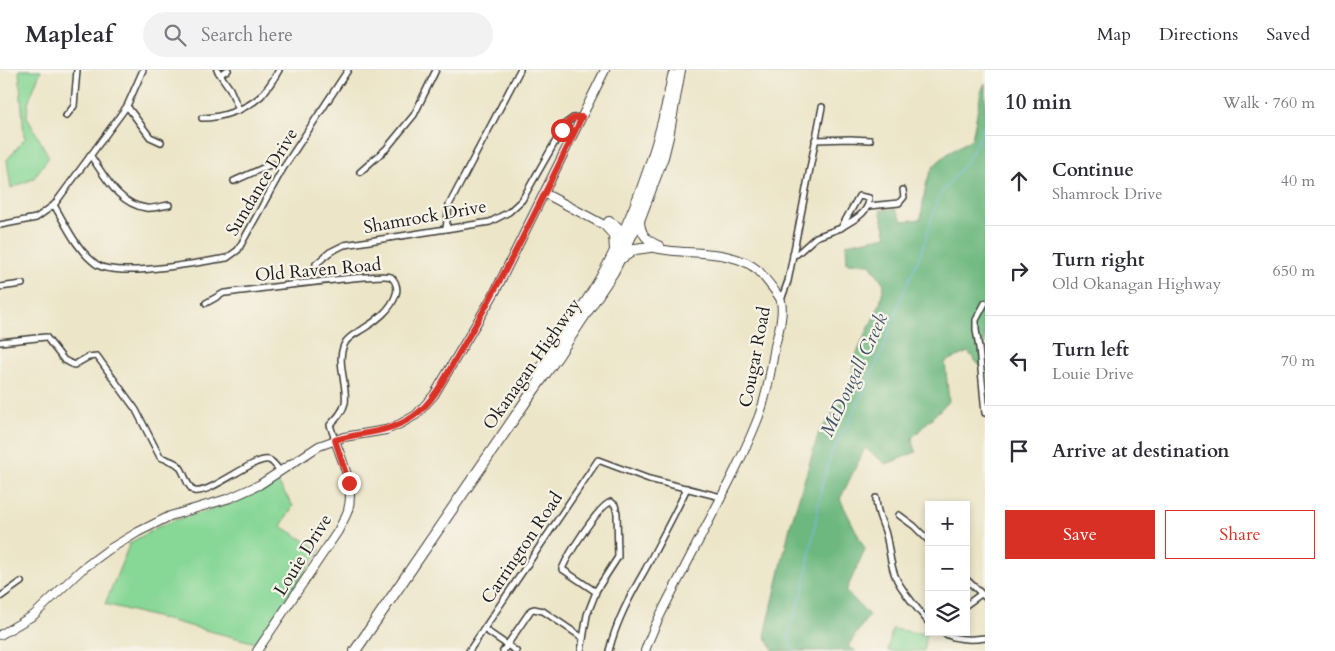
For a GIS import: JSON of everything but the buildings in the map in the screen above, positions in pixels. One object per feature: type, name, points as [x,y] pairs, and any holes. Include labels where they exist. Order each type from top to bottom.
[{"type":"highway","name":"Okanagan Highway","points":[[627,236],[636,202],[648,172],[662,126],[674,70]]},
{"type":"highway","name":"Okanagan Highway","points":[[348,651],[593,291],[613,257],[640,218],[652,188],[668,137],[680,70]]},
{"type":"highway","points":[[609,222],[620,220],[636,202]]},
{"type":"highway","points":[[609,222],[627,236],[650,247]]},
{"type":"highway","points":[[613,272],[615,257],[627,236]]},
{"type":"highway","points":[[613,272],[630,251],[650,247]]},
{"type":"highway","name":"Okanagan Highway","points":[[355,651],[559,354],[613,272]]},
{"type":"street","points":[[66,116],[74,106],[77,70]]},
{"type":"street","points":[[0,224],[36,218],[54,205],[127,106],[143,70]]},
{"type":"street","points":[[228,70],[219,72],[230,89],[239,110]]},
{"type":"street","points":[[202,118],[211,118],[239,110],[260,97],[279,70]]},
{"type":"street","name":"Sundance Drive","points":[[54,205],[82,251],[97,265],[106,268],[135,270],[228,258],[238,250],[282,170],[348,70]]},
{"type":"street","points":[[360,172],[386,148],[414,115],[436,70]]},
{"type":"street","points":[[446,229],[449,205],[520,70]]},
{"type":"street","points":[[0,636],[34,615],[81,570],[108,550],[138,532],[170,516],[230,498],[259,485],[320,446],[335,440],[386,430],[416,415],[434,395],[495,292],[605,70]]},
{"type":"street","points":[[127,106],[150,136],[160,142]]},
{"type":"street","name":"Cougar Road","points":[[645,651],[655,626],[721,497],[759,415],[773,358],[781,315],[781,300],[788,280],[822,107]]},
{"type":"street","name":"Shamrock Drive","points":[[316,264],[330,252],[344,245],[490,222],[509,212],[522,200],[566,123],[573,118],[582,117]]},
{"type":"street","points":[[815,140],[870,140]]},
{"type":"street","points":[[90,155],[113,188],[129,204],[147,208],[169,204]]},
{"type":"street","points":[[234,181],[272,164],[282,170]]},
{"type":"street","points":[[869,206],[899,203],[904,197],[903,190]]},
{"type":"street","points":[[544,194],[579,211],[610,230],[613,235],[613,257]]},
{"type":"street","points":[[793,255],[797,254],[816,237],[841,228],[863,213],[869,206],[869,198],[859,196],[841,228]]},
{"type":"street","points":[[579,211],[609,222]]},
{"type":"street","points":[[640,218],[642,233],[649,240],[658,245],[683,252]]},
{"type":"street","points":[[650,247],[671,252],[729,257],[747,263],[759,272],[781,300]]},
{"type":"street","name":"Old Raven Road","points":[[206,303],[224,293],[358,277],[386,276],[391,278],[396,284],[397,293],[393,302],[375,322],[348,338],[344,345],[342,365],[345,402],[342,411],[330,425],[335,440]]},
{"type":"street","points":[[0,287],[22,284]]},
{"type":"street","points":[[985,303],[976,320],[985,413]]},
{"type":"street","points":[[0,342],[46,337],[64,360],[74,365],[97,356],[101,359],[136,410],[160,457],[177,463],[182,470],[186,483],[194,491],[203,491],[265,460],[272,462],[280,472]]},
{"type":"street","name":"Louie Drive","points":[[257,651],[333,540],[348,510],[350,499],[349,483],[335,440]]},
{"type":"street","name":"Carrington Road","points":[[469,651],[598,460],[649,479],[687,488]]},
{"type":"street","points":[[609,651],[612,637],[627,603],[687,488],[721,497]]},
{"type":"street","points":[[876,498],[876,510],[885,530],[896,580],[925,619]]},
{"type":"street","points":[[581,651],[587,614],[596,592],[562,569],[598,512],[606,503],[611,502],[615,505],[617,513],[618,557],[596,592]]},
{"type":"street","points":[[899,515],[925,538]]},
{"type":"street","points":[[0,597],[21,582]]},
{"type":"street","points":[[970,583],[983,596],[970,603]]},
{"type":"street","points":[[504,651],[531,610],[534,609],[539,609],[582,638]]},
{"type":"street","points":[[484,629],[516,651]]},
{"type":"street","points":[[952,636],[971,640],[985,638]]},
{"type":"green space","points":[[19,70],[41,70],[28,103],[27,117],[49,157],[33,179],[11,188],[7,160],[26,137],[24,136]]},
{"type":"green space","points":[[985,83],[985,372],[968,352],[945,362],[949,401],[912,438],[916,452],[886,464],[865,448],[840,499],[865,549],[846,591],[869,615],[848,646],[856,651],[774,651],[765,636],[790,527],[819,432],[842,401],[851,382],[854,359],[880,304],[884,284],[870,264],[847,263],[846,244],[887,236],[880,210],[895,209],[903,221],[921,219],[926,184],[934,166],[947,154],[972,139],[981,92]]},
{"type":"green space","points":[[277,481],[293,506],[281,526],[320,550],[256,643],[105,604],[130,543],[172,521],[234,503]]},
{"type":"green space","points":[[892,629],[925,634],[924,651],[888,651]]},
{"type":"waterway","name":"McDougall Creek","points":[[794,651],[790,643],[789,629],[803,592],[822,485],[832,452],[847,426],[883,350],[898,305],[922,250],[939,196],[970,157],[985,124]]},
{"type":"route","points":[[349,483],[335,440],[386,430],[400,424],[416,415],[434,395],[495,292],[582,117],[569,120],[562,130]]}]
